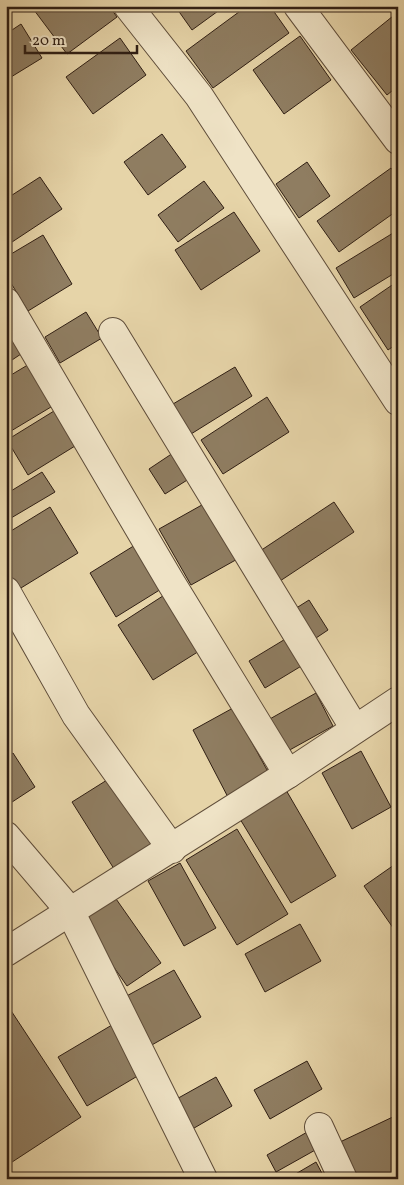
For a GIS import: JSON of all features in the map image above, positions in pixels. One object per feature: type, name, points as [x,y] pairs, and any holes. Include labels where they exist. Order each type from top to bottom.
[{"type":"street","points":[[128,6],[199,96],[398,400]]},
{"type":"street","points":[[298,6],[398,140]]},
{"type":"street","points":[[6,302],[170,581],[288,774]]},
{"type":"street","points":[[112,332],[355,729]]},
{"type":"street","points":[[6,591],[76,715],[172,848]]},
{"type":"street","points":[[6,952],[288,774],[398,701]]},
{"type":"street","points":[[6,836],[70,911],[203,1179]]},
{"type":"street","points":[[318,1127],[343,1179]]},
{"type":"building","points":[[31,6],[109,6],[117,17],[67,54]]},
{"type":"building","points":[[175,6],[225,6],[192,30]]},
{"type":"building","points":[[247,6],[270,6],[289,33],[213,88],[186,51]]},
{"type":"building","points":[[398,12],[398,86],[387,95],[351,50]]},
{"type":"building","points":[[21,24],[42,58],[11,77],[6,70],[6,34]]},
{"type":"building","points":[[300,36],[331,80],[284,114],[253,70]]},
{"type":"building","points":[[120,38],[146,75],[93,114],[66,77]]},
{"type":"building","points":[[162,134],[186,167],[148,195],[124,162]]},
{"type":"building","points":[[307,162],[330,196],[299,218],[276,184]]},
{"type":"building","points":[[391,168],[398,177],[398,210],[339,252],[317,221]]},
{"type":"building","points":[[40,177],[62,209],[6,246],[6,199]]},
{"type":"building","points":[[204,181],[224,208],[178,242],[158,215]]},
{"type":"building","points":[[234,212],[260,251],[201,290],[175,250]]},
{"type":"building","points":[[398,230],[398,271],[354,298],[336,268]]},
{"type":"building","points":[[43,235],[72,284],[28,311],[6,275],[6,257]]},
{"type":"building","points":[[398,281],[398,343],[388,350],[360,307]]},
{"type":"building","points":[[86,312],[102,338],[60,363],[45,337]]},
{"type":"building","points":[[6,321],[27,350],[6,364]]},
{"type":"building","points":[[36,360],[61,401],[6,434],[6,378]]},
{"type":"building","points":[[235,367],[252,396],[191,434],[173,404]]},
{"type":"building","points":[[267,397],[289,432],[223,474],[201,440]]},
{"type":"building","points":[[54,411],[75,446],[28,475],[7,440]]},
{"type":"building","points":[[176,451],[192,477],[165,494],[149,469]]},
{"type":"building","points":[[42,472],[55,492],[6,521],[6,494]]},
{"type":"building","points":[[209,501],[241,557],[191,585],[159,529]]},
{"type":"building","points":[[334,502],[354,532],[280,581],[260,551]]},
{"type":"building","points":[[50,507],[78,553],[16,591],[6,574],[6,534]]},
{"type":"building","points":[[140,542],[166,586],[116,617],[90,573]]},
{"type":"building","points":[[169,592],[204,648],[153,680],[118,625]]},
{"type":"building","points":[[309,600],[328,630],[310,642],[290,612]]},
{"type":"building","points":[[292,635],[308,662],[265,688],[249,661]]},
{"type":"building","points":[[316,693],[333,726],[286,752],[268,720]]},
{"type":"building","points":[[233,708],[272,779],[230,801],[193,730]]},
{"type":"building","points":[[361,751],[391,807],[352,829],[322,773]]},
{"type":"building","points":[[13,753],[35,787],[6,806],[6,757]]},
{"type":"building","points":[[115,775],[159,844],[116,872],[72,802]]},
{"type":"building","points":[[286,790],[336,876],[291,903],[240,819]]},
{"type":"building","points":[[237,829],[288,914],[237,945],[186,860]]},
{"type":"building","points":[[180,863],[216,928],[184,946],[148,881]]},
{"type":"building","points":[[394,865],[398,870],[398,935],[364,886]]},
{"type":"building","points":[[114,896],[161,963],[127,986],[81,920]]},
{"type":"building","points":[[300,924],[321,961],[265,992],[245,954]]},
{"type":"building","points":[[174,970],[201,1017],[150,1046],[123,998]]},
{"type":"building","points":[[6,1003],[81,1117],[6,1166]]},
{"type":"building","points":[[117,1022],[146,1071],[87,1106],[58,1057]]},
{"type":"building","points":[[307,1061],[322,1089],[270,1119],[254,1090]]},
{"type":"building","points":[[216,1077],[232,1106],[189,1131],[173,1101]]},
{"type":"building","points":[[397,1115],[398,1171],[381,1179],[358,1179],[340,1142]]},
{"type":"building","points":[[316,1127],[326,1144],[276,1172],[267,1155]]},
{"type":"building","points":[[316,1162],[325,1179],[287,1179]]}]
